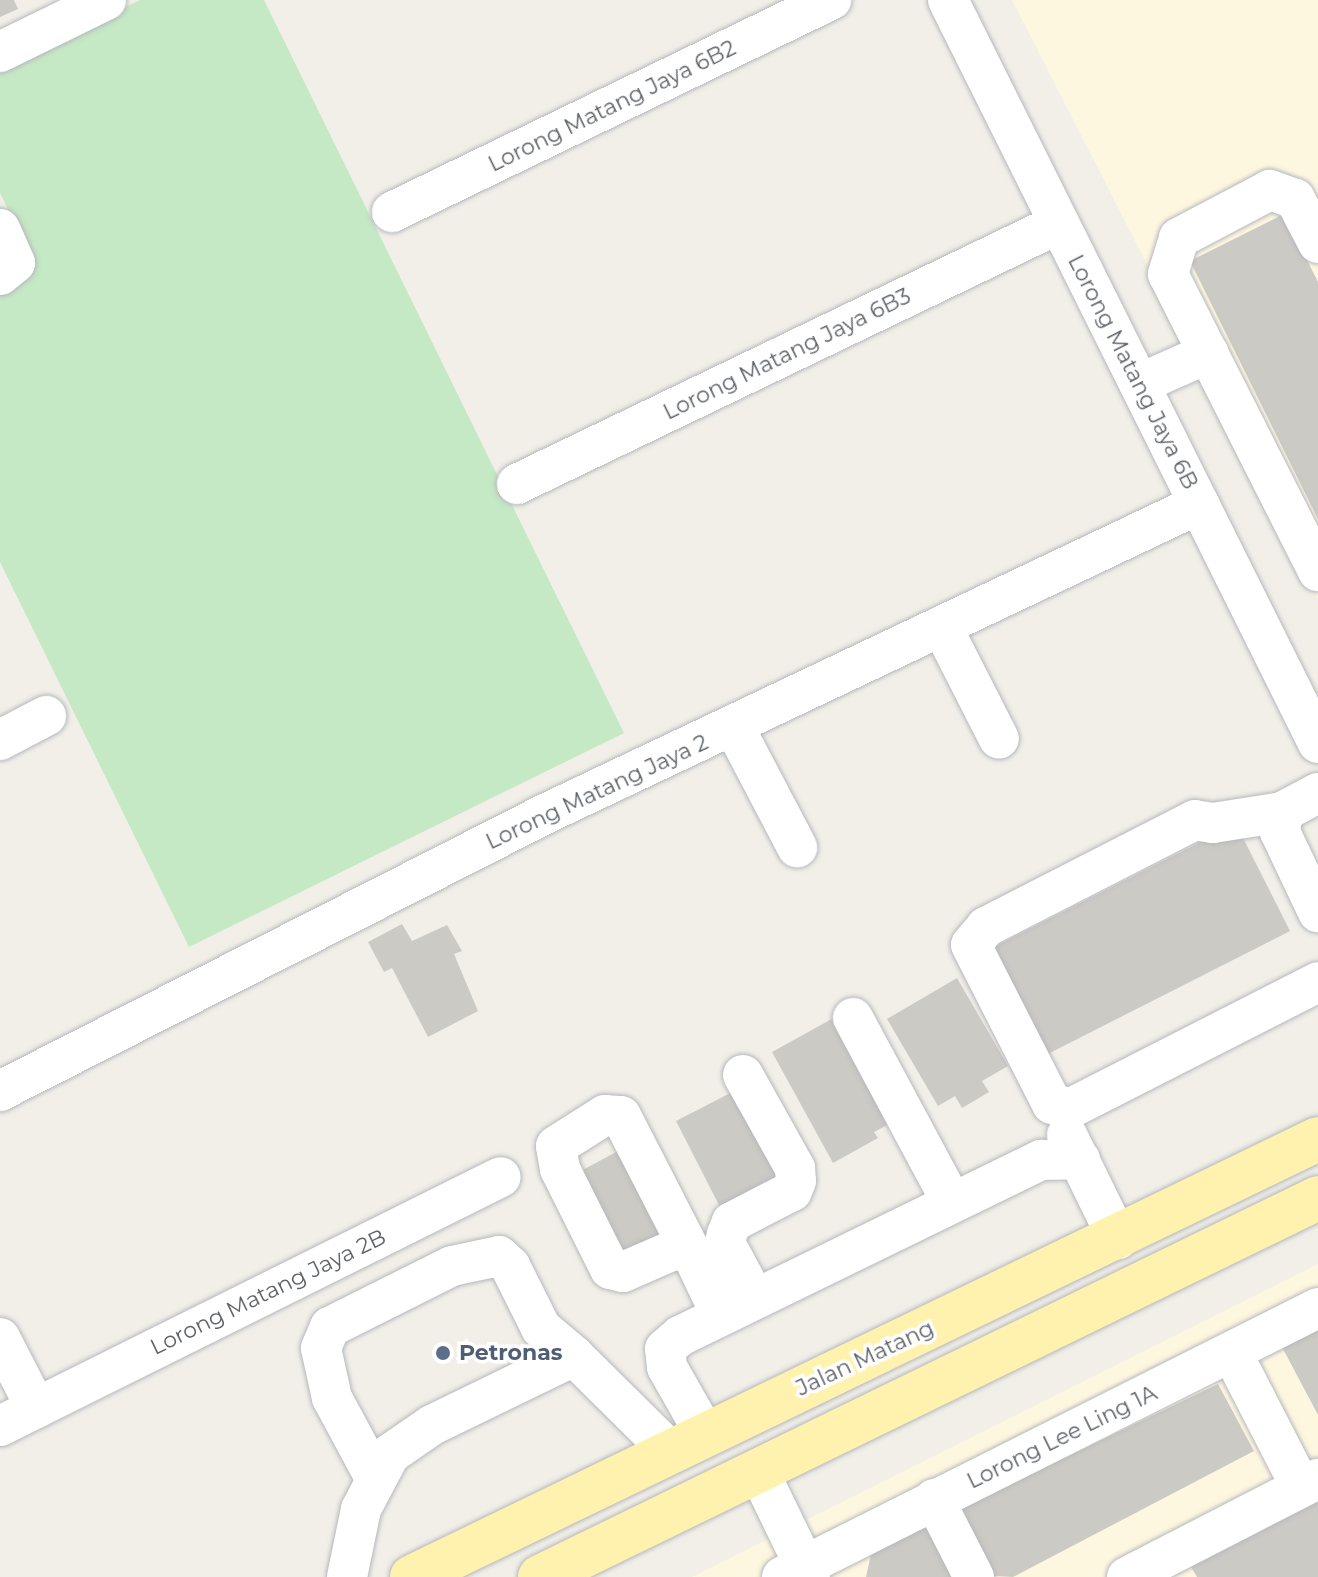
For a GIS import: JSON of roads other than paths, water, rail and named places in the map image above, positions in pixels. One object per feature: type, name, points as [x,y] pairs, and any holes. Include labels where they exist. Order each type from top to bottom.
[{"type":"main road","name":"Jalan Matang","points":[[412,1577],[688,1442],[1118,1239],[1318,1139]]},
{"type":"main road","points":[[540,1577],[1318,1198]]},
{"type":"main road","points":[[688,1442],[693,1461],[738,1456],[750,1459],[758,1470]]},
{"type":"street","points":[[0,52],[106,0]]},
{"type":"street","name":"Lorong Matang Jaya 6B2","points":[[392,212],[831,0]]},
{"type":"street","name":"Lorong Matang Jaya 6B","points":[[948,0],[1318,743]]},
{"type":"street","points":[[1318,243],[1295,199],[1270,190],[1179,238],[1168,274],[1318,571]]},
{"type":"street","name":"Lorong Matang Jaya 6B3","points":[[517,484],[1058,224]]},
{"type":"street","points":[[0,229],[15,263],[0,275]]},
{"type":"street","points":[[1141,383],[1209,353]]},
{"type":"street","name":"Lorong Matang Jaya 2","points":[[0,1091],[545,814],[943,629],[1199,504]]},
{"type":"street","points":[[943,629],[999,739]]},
{"type":"street","points":[[0,740],[46,716]]},
{"type":"street","points":[[734,727],[797,847]]},
{"type":"street","points":[[1118,1239],[971,945],[974,935],[1195,820],[1213,823],[1283,812],[1318,793]]},
{"type":"street","points":[[1283,812],[1280,832],[1318,912]]},
{"type":"street","points":[[1052,1104],[1071,1108],[1318,982]]},
{"type":"street","points":[[853,1018],[962,1197]]},
{"type":"street","points":[[737,1305],[725,1243],[732,1222],[792,1191],[796,1181],[795,1168],[743,1075]]},
{"type":"street","points":[[932,1116],[962,1197]]},
{"type":"street","points":[[688,1442],[665,1349],[737,1305],[1041,1160],[1080,1159]]},
{"type":"street","name":"Lorong Matang Jaya 2B","points":[[0,1426],[501,1177]]},
{"type":"street","points":[[692,1254],[737,1305]]},
{"type":"street","points":[[374,1476],[332,1398],[321,1348],[330,1327],[452,1266],[499,1256],[510,1266],[541,1328],[688,1442]]},
{"type":"street","name":"Lorong Lee Ling 1A","points":[[799,1573],[934,1499],[1318,1308]]},
{"type":"street","points":[[0,1338],[36,1408]]},
{"type":"street","points":[[1130,1576],[1309,1483],[1232,1353]]},
{"type":"street","points":[[347,1577],[374,1476],[390,1454],[432,1425],[574,1356]]},
{"type":"street","points":[[758,1470],[799,1573]]},
{"type":"street","points":[[934,1499],[974,1577]]},
{"type":"place","name":"Petronas","points":[[443,1353]]}]
